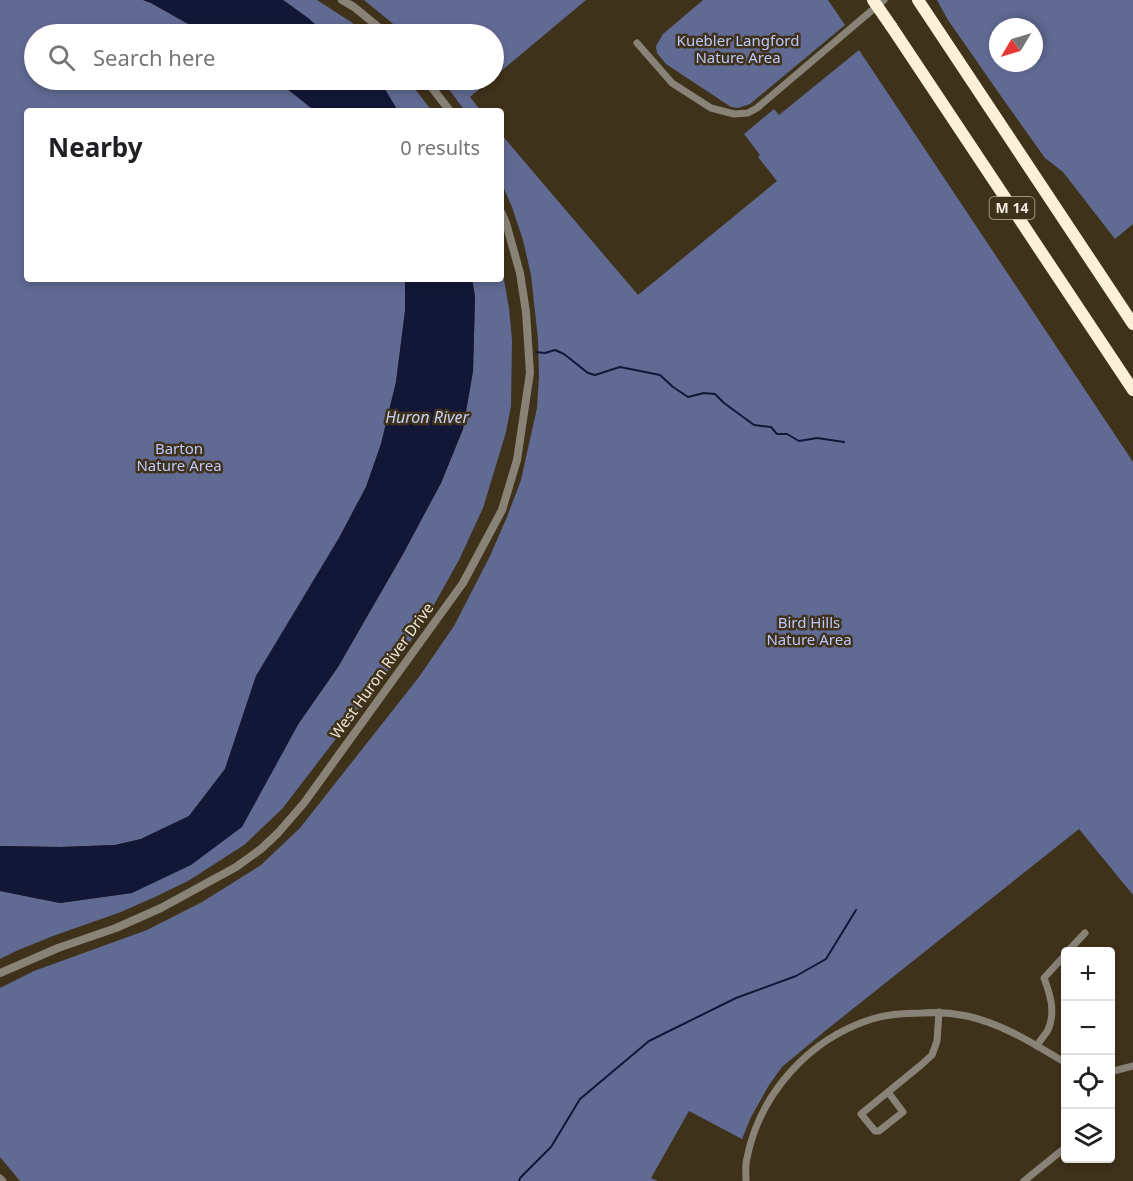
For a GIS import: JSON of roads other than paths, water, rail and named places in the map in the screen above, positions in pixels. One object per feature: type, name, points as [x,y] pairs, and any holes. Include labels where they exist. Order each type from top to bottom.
[{"type":"highway","name":"M 14","points":[[873,0],[1133,390]]},
{"type":"highway","name":"M 14","points":[[918,0],[1133,324]]},
{"type":"street","points":[[342,0],[375,24]]},
{"type":"street","points":[[637,43],[672,83],[711,108],[734,114],[748,113],[757,108],[884,0]]},
{"type":"street","points":[[434,90],[448,108]]},
{"type":"street","name":"West Huron River Drive","points":[[0,973],[161,908],[236,867],[261,849],[303,803],[463,583],[502,510],[517,460],[530,373],[526,312],[520,273],[504,219]]},
{"type":"street","points":[[1072,947],[1085,933]]},
{"type":"street","points":[[1037,1046],[1048,1029],[1051,1014],[1051,999],[1044,978],[1061,959]]},
{"type":"street","points":[[888,1092],[903,1112],[879,1131],[875,1131],[861,1114],[933,1055],[937,1041],[939,1012]]},
{"type":"street","points":[[746,1181],[746,1160],[756,1128],[771,1099],[791,1069],[815,1048],[844,1030],[873,1019],[899,1013],[939,1012],[990,1023],[1061,1061]]},
{"type":"street","points":[[1115,1071],[1133,1066]]},
{"type":"street","points":[[1024,1181],[1061,1150]]},
{"type":"water","points":[[143,0],[283,0],[315,24],[188,24]]},
{"type":"water","points":[[289,90],[385,90],[396,108],[311,108]]},
{"type":"water","name":"Huron River","points":[[405,282],[472,282],[475,297],[473,371],[463,429],[441,483],[403,554],[338,667],[299,723],[242,827],[191,865],[132,893],[60,903],[0,891],[0,846],[115,845],[141,839],[189,816],[225,769],[256,676],[339,538],[366,487],[381,444],[396,382],[405,311]]},
{"type":"waterway","points":[[536,352],[545,353],[555,350],[564,354],[588,373],[595,375],[620,367],[660,375],[688,397],[704,393],[715,394],[754,425],[771,427],[777,434],[787,434],[799,441],[817,438],[844,442]]},
{"type":"waterway","points":[[519,1181],[551,1147],[580,1099],[649,1041],[736,998],[796,976],[826,959],[856,910]]},
{"type":"park label","name":"Kuebler Langford Nature Area","points":[[738,50]]},
{"type":"park label","name":"Barton Nature Area","points":[[179,458]]},
{"type":"park label","name":"Bird Hills Nature Area","points":[[809,632]]}]
